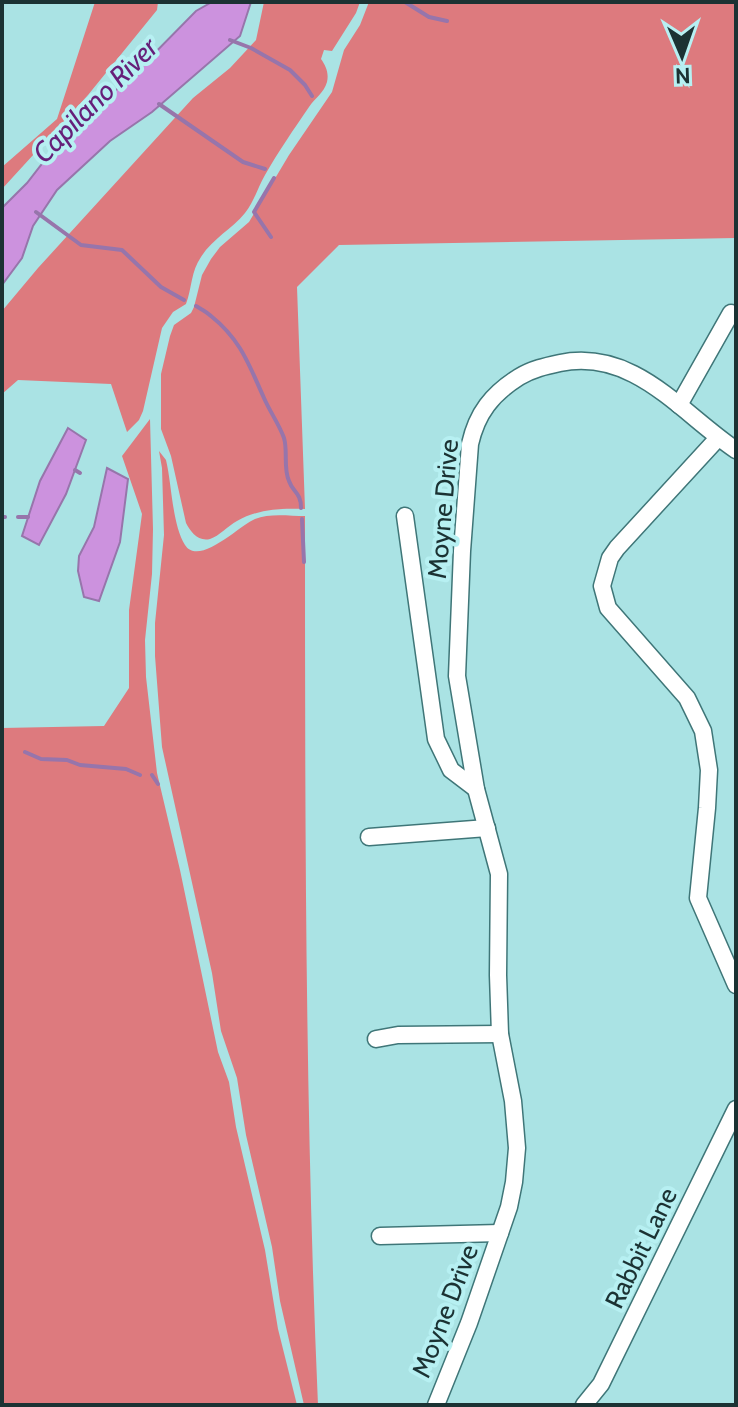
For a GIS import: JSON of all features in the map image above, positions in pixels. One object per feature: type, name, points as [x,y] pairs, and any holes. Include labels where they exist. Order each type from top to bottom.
[{"type":"street","points":[[679,405],[731,313]]},
{"type":"street","name":"Moyne Drive","points":[[436,1405],[469,1323],[509,1207],[517,1148],[513,1101],[500,1034],[499,874],[476,789],[457,676],[462,551],[473,430],[479,415],[499,392],[524,374],[543,366],[577,360],[597,361],[636,374],[736,450]]},
{"type":"street","points":[[718,438],[617,548],[610,558],[602,586],[608,608],[687,698],[703,731],[709,770],[698,898],[736,985]]},
{"type":"street","name":"Moyne Drive","points":[[405,516],[436,739],[451,770],[476,789]]},
{"type":"street","points":[[369,837],[487,828]]},
{"type":"street","points":[[376,1039],[398,1035],[500,1034]]},
{"type":"street","name":"Rabbit Lane","points":[[584,1405],[601,1384],[736,1109]]},
{"type":"street","name":"Moyne Drive","points":[[380,1236],[500,1233]]},
{"type":"shaded area","points":[[95,2],[158,2],[157,10],[88,95],[2,189],[2,167],[57,119]]},
{"type":"shaded area","points":[[212,2],[251,2],[240,36],[152,112],[110,141],[57,190],[33,226],[22,258],[2,285],[2,208],[27,183],[55,147],[85,122],[196,11]]},
{"type":"shaded area","points":[[264,2],[360,2],[332,51],[324,50],[321,59],[328,76],[324,89],[281,149],[248,209],[201,257],[186,304],[173,312],[162,328],[139,420],[127,432],[111,384],[18,380],[2,394],[2,311],[193,98],[230,68],[256,40]]},
{"type":"shaded area","points":[[369,2],[736,2],[736,238],[339,245],[297,287],[305,509],[278,509],[253,514],[213,538],[202,539],[186,523],[171,456],[161,429],[161,374],[170,336],[174,325],[191,313],[202,275],[211,259],[249,222],[332,92],[344,50],[360,25]]},
{"type":"shaded area","points":[[150,419],[152,574],[145,640],[157,773],[218,1052],[229,1082],[236,1127],[265,1250],[278,1329],[297,1405],[2,1405],[2,728],[104,726],[129,688],[129,610],[142,514],[122,456]]},
{"type":"shaded area","points":[[68,428],[86,440],[66,494],[39,545],[22,536],[40,481]]},
{"type":"shaded area","points":[[159,451],[166,460],[177,526],[185,545],[191,550],[209,548],[261,517],[305,516],[308,1072],[318,1405],[304,1405],[280,1301],[237,1078],[221,1031],[212,973],[162,747],[155,656],[155,623],[164,535]]},
{"type":"shaded area","points":[[107,468],[128,479],[120,542],[99,601],[84,597],[78,571],[79,556],[94,527]]},
{"type":"waterway","points":[[405,2],[429,17],[447,21]]},
{"type":"waterway","points":[[230,40],[290,70],[312,96]]},
{"type":"waterway","points":[[159,104],[243,162],[265,169]]},
{"type":"waterway","points":[[271,237],[254,212],[274,178]]},
{"type":"waterway","points":[[36,212],[81,245],[122,250],[161,287],[184,300]]},
{"type":"waterway","points":[[196,306],[230,334],[249,364],[284,438],[287,476],[300,499],[301,508]]},
{"type":"waterway","points":[[75,470],[80,473]]},
{"type":"waterway","points":[[18,517],[28,517]]},
{"type":"waterway","points":[[302,519],[304,562]]},
{"type":"waterway","points":[[25,752],[41,759],[126,769],[140,775]]},
{"type":"waterway","points":[[152,775],[158,784]]},
{"type":"water label","name":"Capilano River","points":[[95,100]]}]
